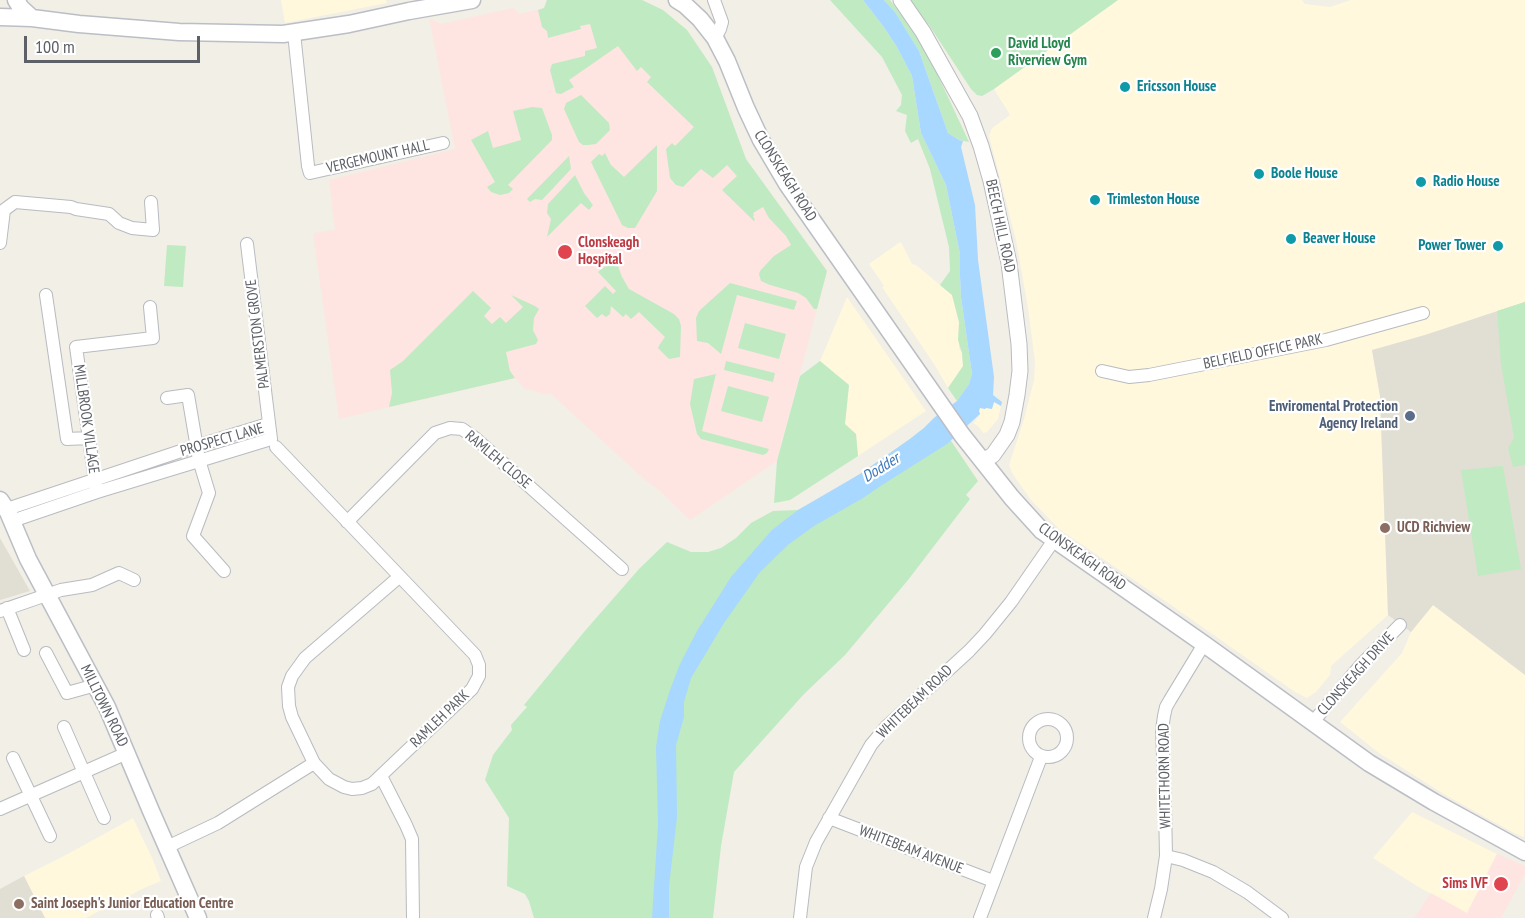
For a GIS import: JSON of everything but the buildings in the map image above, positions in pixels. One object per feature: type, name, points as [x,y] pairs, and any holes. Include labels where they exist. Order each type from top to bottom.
[{"type":"main road","points":[[16,0],[32,18]]},
{"type":"main road","points":[[0,17],[179,32],[294,33],[472,0]]},
{"type":"main road","name":"CLONSKEAGH ROAD","points":[[677,0],[685,5],[715,38],[771,159],[794,194],[962,435],[1042,531],[1370,763],[1415,791],[1525,852]]},
{"type":"main road","name":"MILLTOWN ROAD","points":[[6,510],[28,559],[107,707],[198,918]]},
{"type":"street","points":[[714,0],[722,22],[715,38]]},
{"type":"street","name":"BEECH HILL ROAD","points":[[901,0],[935,51],[970,116],[991,181],[1009,263],[1019,344],[1020,371],[1017,395],[1007,435],[993,455],[983,461]]},
{"type":"street","name":"VERGEMOUNT HALL","points":[[294,33],[310,173],[443,143]]},
{"type":"street","points":[[0,243],[4,210],[15,202],[71,207],[110,214],[120,223],[132,228],[153,230],[151,202]]},
{"type":"street","name":"PALMERSTON GROVE","points":[[247,243],[268,424]]},
{"type":"street","points":[[46,295],[66,439],[88,438]]},
{"type":"street","name":"MILLBROOK VILLAGE","points":[[96,486],[76,347],[153,338],[150,307]]},
{"type":"street","name":"BELFIELD OFFICE PARK","points":[[1102,371],[1129,377],[1160,373],[1326,340],[1423,313]]},
{"type":"street","points":[[53,350],[76,347]]},
{"type":"street","points":[[167,398],[188,395],[196,446],[209,493],[193,536],[224,571]]},
{"type":"street","name":"PROSPECT LANE","points":[[6,510],[199,460],[271,439],[268,424],[196,446],[96,486]]},
{"type":"street","name":"RAMLEH CLOSE","points":[[347,522],[435,433],[450,428],[462,429],[622,569]]},
{"type":"street","name":"RAMLEH PARK","points":[[276,447],[475,655],[479,665],[479,676],[472,689],[372,784],[352,789],[329,779],[314,763],[296,728],[289,706],[288,687],[292,676],[305,658],[399,576]]},
{"type":"street","name":"WHITEBEAM ROAD","points":[[800,918],[806,867],[816,842],[871,745],[897,716],[985,634],[1011,602],[1054,540]]},
{"type":"street","points":[[24,650],[3,609],[61,590],[92,585],[119,573],[134,580]]},
{"type":"street","name":"CLONSKEAGH DRIVE","points":[[1313,722],[1360,666],[1400,625]]},
{"type":"street","name":"WHITETHORN ROAD","points":[[1154,918],[1166,856],[1162,730],[1164,716],[1166,707],[1204,644]]},
{"type":"street","points":[[46,653],[67,693],[96,685]]},
{"type":"street","points":[[64,728],[104,818]]},
{"type":"street","points":[[0,809],[127,753]]},
{"type":"street","points":[[980,918],[1041,757]]},
{"type":"street","points":[[13,758],[50,836]]},
{"type":"street","points":[[167,847],[218,823],[314,763]]},
{"type":"street","points":[[381,776],[412,839],[413,918]]},
{"type":"street","name":"WHITEBEAM AVENUE","points":[[829,818],[993,881]]},
{"type":"street","points":[[1166,856],[1213,872],[1247,892],[1282,918]]},
{"type":"shaded area","points":[[281,0],[386,0],[387,3],[285,23]]},
{"type":"shaded area","name":"Clonskeagh Hospital","points":[[547,0],[642,0],[663,10],[687,30],[712,67],[746,159],[827,271],[777,461],[690,520],[550,393],[547,395],[526,390],[515,378],[339,419],[313,233],[335,230],[329,180],[455,149],[429,18],[441,24],[513,8],[520,14],[544,8]]},
{"type":"shaded area","points":[[1118,0],[1302,0],[1305,4],[1330,7],[1351,0],[1525,0],[1525,302],[1372,351],[1380,396],[1388,615],[1331,666],[1330,675],[1316,692],[1307,698],[1059,529],[1031,500],[1009,465],[1034,380],[1035,362],[1016,240],[989,136],[992,128],[1010,115],[994,89]]},
{"type":"shaded area","points":[[900,242],[912,264],[952,295],[959,322],[959,348],[962,353],[963,366],[948,388],[869,264]]},
{"type":"shaded area","points":[[847,297],[926,411],[858,456],[856,434],[845,425],[849,385],[820,361]]},
{"type":"shaded area","points":[[1525,302],[1525,675],[1433,605],[1411,632],[1388,615],[1380,396],[1372,350]]},
{"type":"shaded area","points":[[994,402],[1001,406],[998,419],[987,432],[983,433],[973,423],[980,415],[980,408],[985,409]]},
{"type":"shaded area","points":[[0,538],[30,591],[0,600]]},
{"type":"shaded area","points":[[1433,605],[1525,675],[1524,837],[1447,796],[1379,753],[1340,722],[1402,653],[1411,632]]},
{"type":"shaded area","points":[[1412,812],[1497,854],[1467,914],[1373,858]]},
{"type":"shaded area","points":[[133,818],[161,881],[86,918],[45,918],[24,876]]},
{"type":"shaded area","name":"Sims IVF","points":[[1497,854],[1525,866],[1525,874],[1501,918],[1414,918],[1431,893],[1467,913]]},
{"type":"shaded area","name":"Saint Joseph's Junior Education Centre","points":[[24,876],[45,918],[0,918],[0,889]]},
{"type":"green space","points":[[547,0],[642,0],[663,10],[687,30],[712,67],[746,159],[827,271],[817,309],[814,309],[806,298],[798,293],[761,281],[760,271],[774,256],[791,245],[763,207],[753,213],[754,221],[722,190],[737,176],[727,165],[713,178],[701,169],[683,187],[676,185],[670,178],[666,149],[672,143],[675,146],[694,127],[647,82],[651,77],[641,67],[637,71],[618,46],[569,80],[574,87],[561,94],[556,93],[550,70],[552,64],[585,56],[585,51],[597,48],[590,24],[580,26],[581,29],[548,38],[547,31],[542,27],[538,10],[544,8]]},
{"type":"green space","points":[[830,0],[863,0],[897,47],[912,76],[921,133],[946,185],[960,254],[961,297],[972,374],[969,384],[957,401],[948,388],[963,366],[958,340],[959,322],[952,295],[940,285],[950,271],[949,247],[930,169],[918,139],[911,143],[905,131],[907,115],[896,111],[901,105],[902,95],[882,57]]},
{"type":"green space","points":[[884,0],[890,0],[927,52],[969,142],[959,140],[948,133],[919,51],[895,12]]},
{"type":"green space","name":"David Lloyd Riverview Gym","points":[[909,0],[1118,0],[982,96],[977,95],[971,89],[929,25]]},
{"type":"green space","points":[[581,95],[609,123],[610,130],[596,144],[583,145],[579,142],[564,109],[566,103]]},
{"type":"green space","points":[[532,107],[542,108],[552,140],[508,185],[513,189],[509,193],[500,195],[491,192],[487,187],[495,182],[471,140],[488,131],[493,148],[521,140],[513,111]]},
{"type":"green space","points":[[657,145],[657,191],[635,228],[628,228],[622,225],[591,162],[599,154],[602,156],[605,153],[611,165],[624,177]]},
{"type":"green space","points":[[569,156],[571,169],[542,200],[535,199],[530,202],[527,199]]},
{"type":"green space","points":[[575,175],[593,205],[589,210],[581,203],[547,237],[551,219],[547,213],[548,204]]},
{"type":"green space","points":[[167,245],[186,246],[183,287],[164,286]]},
{"type":"green space","points":[[612,261],[616,261],[629,289],[679,319],[681,326],[680,357],[669,359],[658,348],[665,337],[639,312],[631,319],[626,314],[623,317],[611,306],[610,314],[606,317],[602,314],[597,318],[585,306],[605,286],[613,294],[616,291],[598,272]]},
{"type":"green space","points":[[730,283],[797,301],[794,310],[737,295],[721,354],[708,343],[697,341],[696,318],[699,311]]},
{"type":"green space","points":[[473,291],[491,308],[484,316],[492,324],[500,317],[506,323],[523,307],[511,295],[539,309],[534,318],[533,330],[538,340],[536,344],[506,352],[510,371],[515,378],[389,407],[392,393],[390,370],[403,361]]},
{"type":"green space","points":[[1525,302],[1525,465],[1513,467],[1508,448],[1514,438],[1501,364],[1497,311]]},
{"type":"green space","points":[[745,323],[786,334],[779,359],[738,348]]},
{"type":"green space","points":[[726,361],[775,373],[773,382],[724,370]]},
{"type":"green space","points":[[820,361],[849,385],[845,424],[856,434],[858,456],[790,500],[774,503],[777,461],[800,376]]},
{"type":"green space","points":[[716,374],[702,431],[769,449],[767,453],[763,455],[701,439],[697,434],[690,404],[694,379]]},
{"type":"green space","points":[[728,386],[769,397],[762,422],[721,411]]},
{"type":"green space","points":[[935,417],[978,481],[966,495],[970,499],[908,580],[845,655],[804,694],[734,772],[721,846],[713,918],[534,918],[525,894],[507,886],[509,818],[485,780],[493,755],[512,730],[511,725],[527,707],[524,705],[639,569],[667,542],[691,552],[708,552],[721,548],[736,538],[751,523],[773,511],[798,510],[860,474],[910,439]]},
{"type":"green space","points":[[1503,466],[1521,569],[1478,576],[1461,470]]},
{"type":"water","name":"Dodder","points":[[863,0],[884,0],[895,12],[919,51],[948,133],[963,141],[961,147],[975,205],[978,260],[994,377],[993,395],[1002,402],[1001,406],[994,402],[992,409],[980,408],[980,414],[947,444],[863,498],[814,526],[789,544],[760,572],[724,623],[691,678],[684,702],[684,717],[676,745],[677,817],[669,886],[669,918],[652,918],[658,825],[656,747],[660,721],[680,664],[697,631],[731,577],[772,530],[798,510],[860,474],[910,439],[957,401],[969,384],[972,374],[961,297],[960,254],[946,185],[921,133],[912,76],[897,47]]},
{"type":"place","name":"David Lloyd Riverview Gym","points":[[996,53]]},
{"type":"place","name":"Ericsson House","points":[[1125,87]]},
{"type":"place","name":"Boole House","points":[[1259,174]]},
{"type":"place","name":"Radio House","points":[[1421,182]]},
{"type":"place","name":"Trimleston House","points":[[1095,200]]},
{"type":"place","name":"Beaver House","points":[[1291,239]]},
{"type":"place","name":"Power Tower","points":[[1498,246]]},
{"type":"place","name":"Clonskeagh Hospital","points":[[565,252]]},
{"type":"place","name":"Enviromental Protection Agency Ireland","points":[[1410,416]]},
{"type":"place","name":"UCD Richview","points":[[1385,528]]},
{"type":"place","name":"Sims IVF","points":[[1501,884]]},
{"type":"place","name":"Saint Joseph's Junior Education Centre","points":[[19,904]]}]
